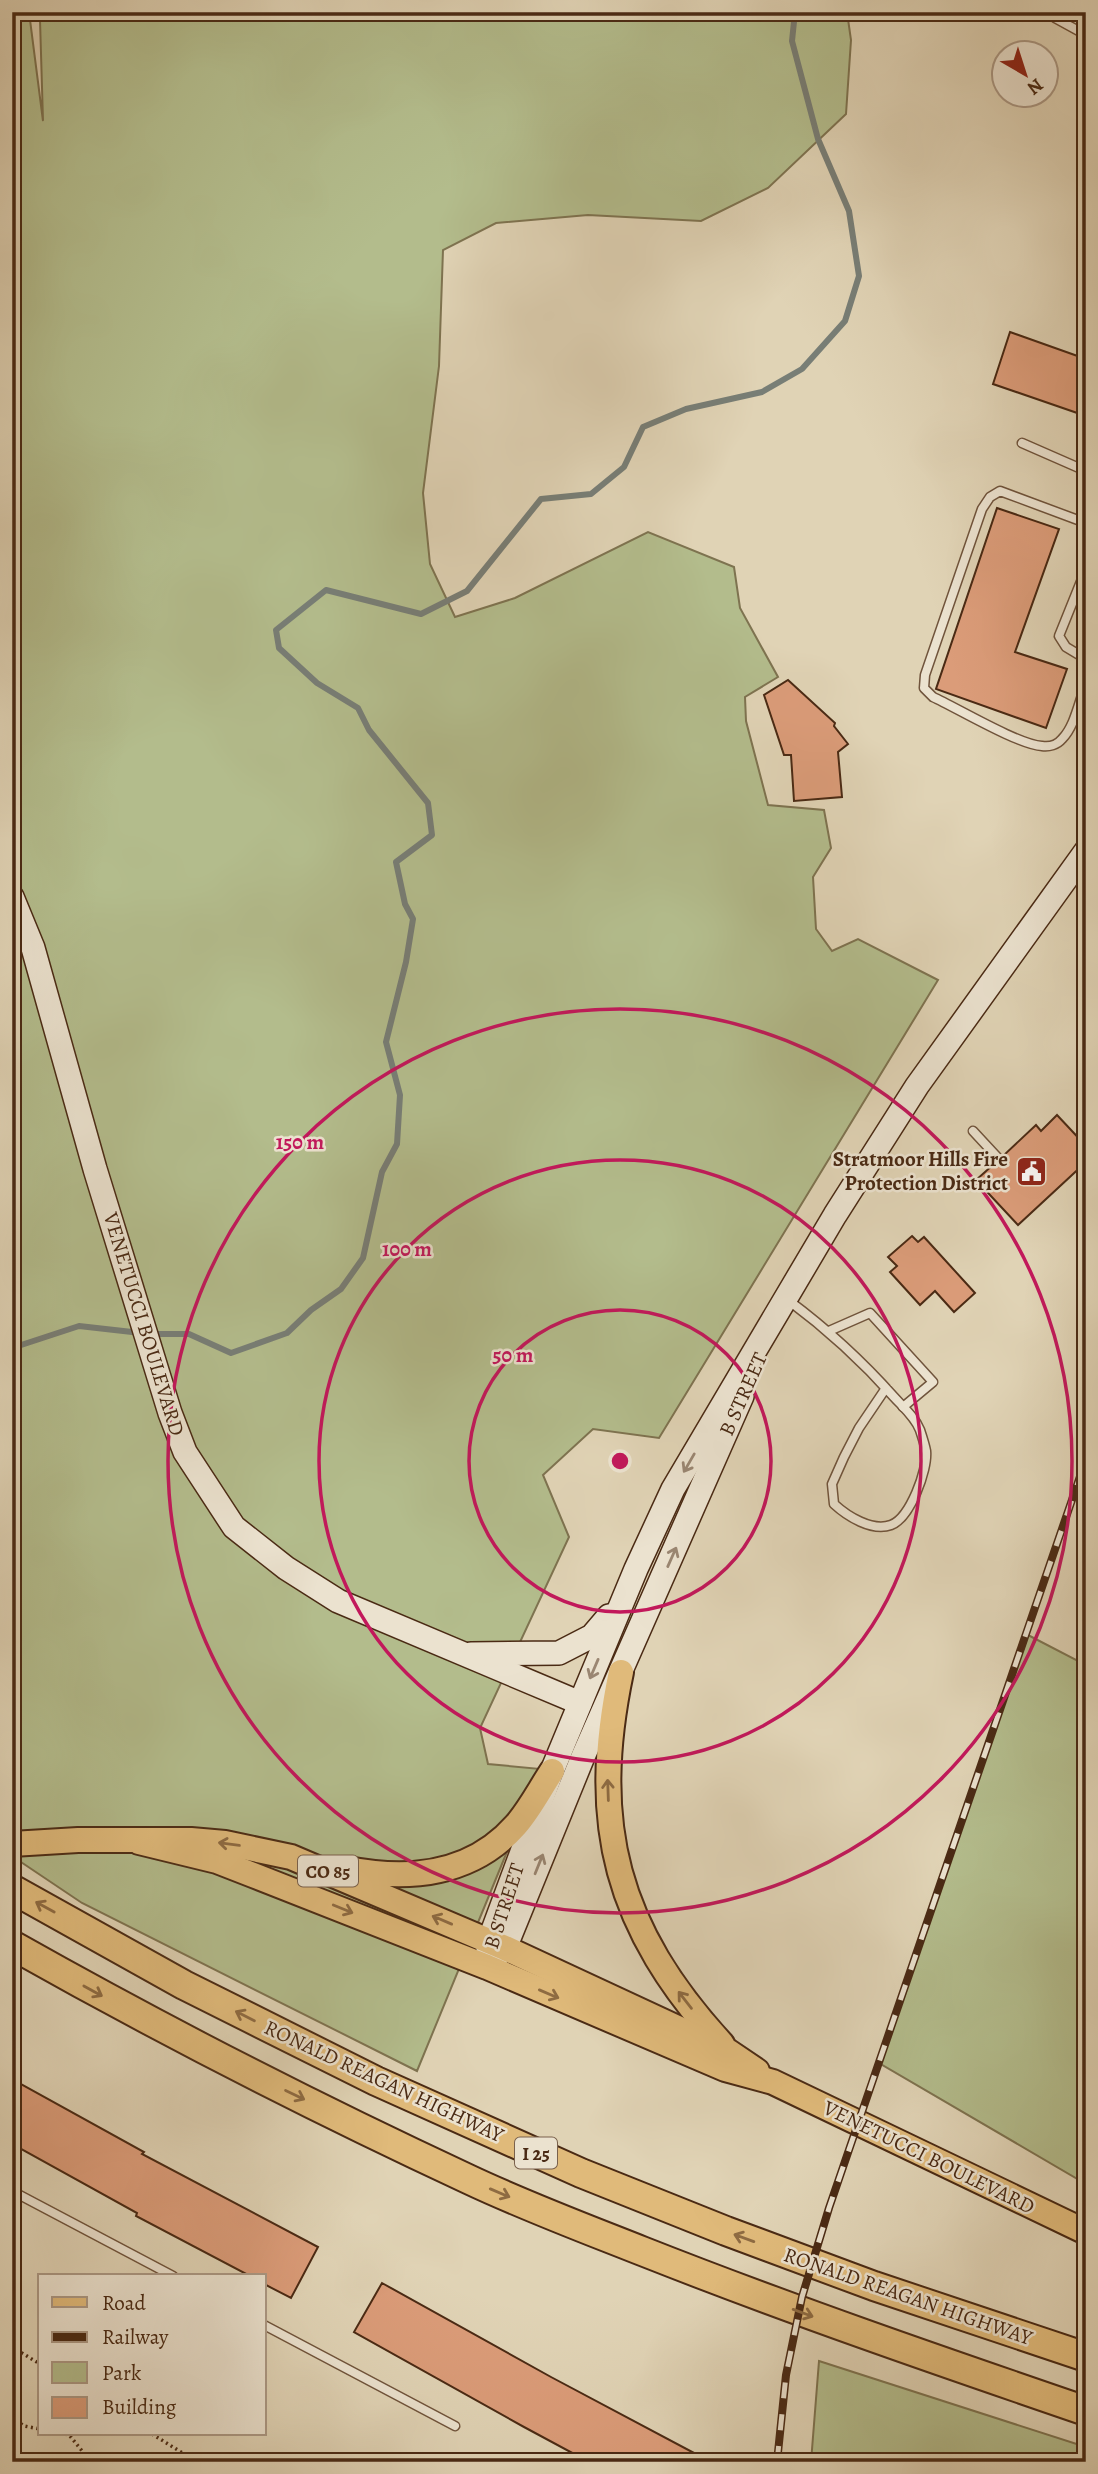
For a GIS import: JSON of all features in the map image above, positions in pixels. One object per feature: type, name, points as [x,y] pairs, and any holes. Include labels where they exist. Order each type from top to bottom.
[{"type":"highway","name":"RONALD REAGAN HIGHWAY","points":[[12,1889],[184,1985],[376,2081],[581,2173],[874,2286],[1086,2357]]},
{"type":"highway","name":"I 25","points":[[12,1945],[95,1992],[247,2071],[470,2180],[720,2282],[1086,2411]]},
{"type":"main road","name":"B STREET","points":[[497,1944],[552,1771],[673,1489],[835,1215],[917,1086],[1086,851]]},
{"type":"main road","name":"VENETUCCI BOULEVARD","points":[[12,897],[33,948],[95,1169],[170,1413],[185,1452],[234,1527],[286,1569],[338,1601],[580,1703]]},
{"type":"main road","name":"B STREET","points":[[486,1967],[582,1759],[786,1298]]},
{"type":"main road","name":"VENETUCCI BOULEVARD","points":[[464,1654],[559,1653],[592,1636],[623,1601]]},
{"type":"main road","points":[[621,1672],[611,1724],[607,1781],[609,1813],[620,1873],[640,1929],[668,1979],[729,2052]]},
{"type":"main road","points":[[291,1857],[376,1874],[423,1874],[448,1870],[502,1839],[527,1811],[552,1771]]},
{"type":"main road","name":"CO 85","points":[[12,1844],[42,1841],[191,1840],[225,1843],[291,1857],[497,1944]]},
{"type":"main road","name":"CO 85","points":[[139,1842],[216,1861],[486,1967]]},
{"type":"main road","name":"VENETUCCI BOULEVARD","points":[[497,1944],[729,2052],[773,2082],[1086,2232]]},
{"type":"main road","name":"VENETUCCI BOULEVARD","points":[[486,1967],[725,2069],[773,2082]]},
{"type":"lane","points":[[1058,12],[1055,18],[1086,35]]},
{"type":"lane","points":[[1021,443],[1086,471]]},
{"type":"lane","points":[[1086,523],[1000,491],[990,497],[982,509],[971,538],[925,675],[924,688],[933,697],[1040,747],[1052,746],[1062,739],[1071,724],[1086,684]]},
{"type":"lane","points":[[1086,569],[1059,636],[1066,647],[1086,659]]},
{"type":"lane","points":[[973,1131],[999,1159]]},
{"type":"lane","points":[[786,1298],[829,1331],[886,1388],[920,1430],[926,1451],[923,1475],[903,1516],[893,1524],[882,1527],[865,1523],[844,1513],[834,1504],[832,1483],[859,1428],[886,1388]]},
{"type":"lane","points":[[829,1331],[870,1313],[933,1382],[903,1407]]},
{"type":"lane","points":[[12,2191],[169,2274]]},
{"type":"lane","points":[[266,2326],[455,2426]]},
{"type":"path","points":[[12,2347],[38,2363]]},
{"type":"path","points":[[12,2417],[24,2426],[38,2430]]},
{"type":"path","points":[[70,2436],[91,2462]]},
{"type":"path","points":[[155,2436],[197,2462]]},
{"type":"green space","points":[[12,12],[29,12],[43,121],[40,20],[37,12],[847,12],[851,40],[846,114],[768,188],[701,221],[588,215],[496,223],[443,250],[439,366],[423,493],[430,564],[455,617],[515,598],[648,532],[734,567],[740,608],[778,677],[745,697],[746,721],[768,805],[824,810],[831,848],[813,877],[816,929],[832,951],[858,939],[938,980],[659,1438],[593,1429],[543,1475],[569,1537],[480,1728],[488,1764],[541,1769],[417,2071],[82,1903],[12,1856]]},
{"type":"green space","points":[[1026,1634],[1086,1665],[1086,2184],[879,2063]]},
{"type":"green space","points":[[819,2361],[1086,2447],[1086,2462],[811,2462]]},
{"type":"building","points":[[1010,332],[1086,359],[1086,416],[993,384]]},
{"type":"building","points":[[997,508],[1059,529],[1015,652],[1067,669],[1046,728],[936,689]]},
{"type":"building","points":[[788,680],[835,723],[834,726],[848,744],[838,752],[842,797],[794,801],[791,755],[784,755],[764,695]]},
{"type":"building","name":"Stratmoor Hills Fire Protection District","points":[[1057,1115],[1086,1146],[1086,1162],[1018,1225],[976,1180],[994,1164],[1003,1164],[1004,1155],[1036,1125],[1041,1131]]},
{"type":"building","points":[[912,1236],[918,1242],[924,1237],[975,1293],[954,1312],[935,1291],[920,1305],[890,1272],[897,1266],[888,1257]]},
{"type":"building","points":[[12,2079],[144,2152],[142,2154],[318,2247],[291,2298],[266,2285],[266,2274],[246,2274],[136,2216],[137,2213],[12,2144]]},
{"type":"building","points":[[382,2283],[711,2462],[589,2462],[524,2427],[354,2332]]},
{"type":"waterway","points":[[151,1334],[189,1334],[231,1353],[287,1333],[311,1310],[341,1289],[363,1258],[382,1172],[397,1144],[400,1095],[386,1042],[406,962],[413,919],[405,904],[396,862],[432,835],[428,803],[369,730],[358,708],[317,683],[279,648],[276,630],[326,590],[421,614],[467,591],[541,499],[591,494],[624,467],[643,427],[686,409],[762,392],[802,369],[845,321],[859,276],[849,211],[818,139],[792,41],[795,12]]},
{"type":"waterway","points":[[12,1348],[79,1326],[141,1333]]},
{"type":"railway","points":[[777,2462],[786,2375],[802,2297],[829,2208],[1086,1459]]},
{"type":"place","name":"Stratmoor Hills Fire Protection District","points":[[1031,1171]]}]
